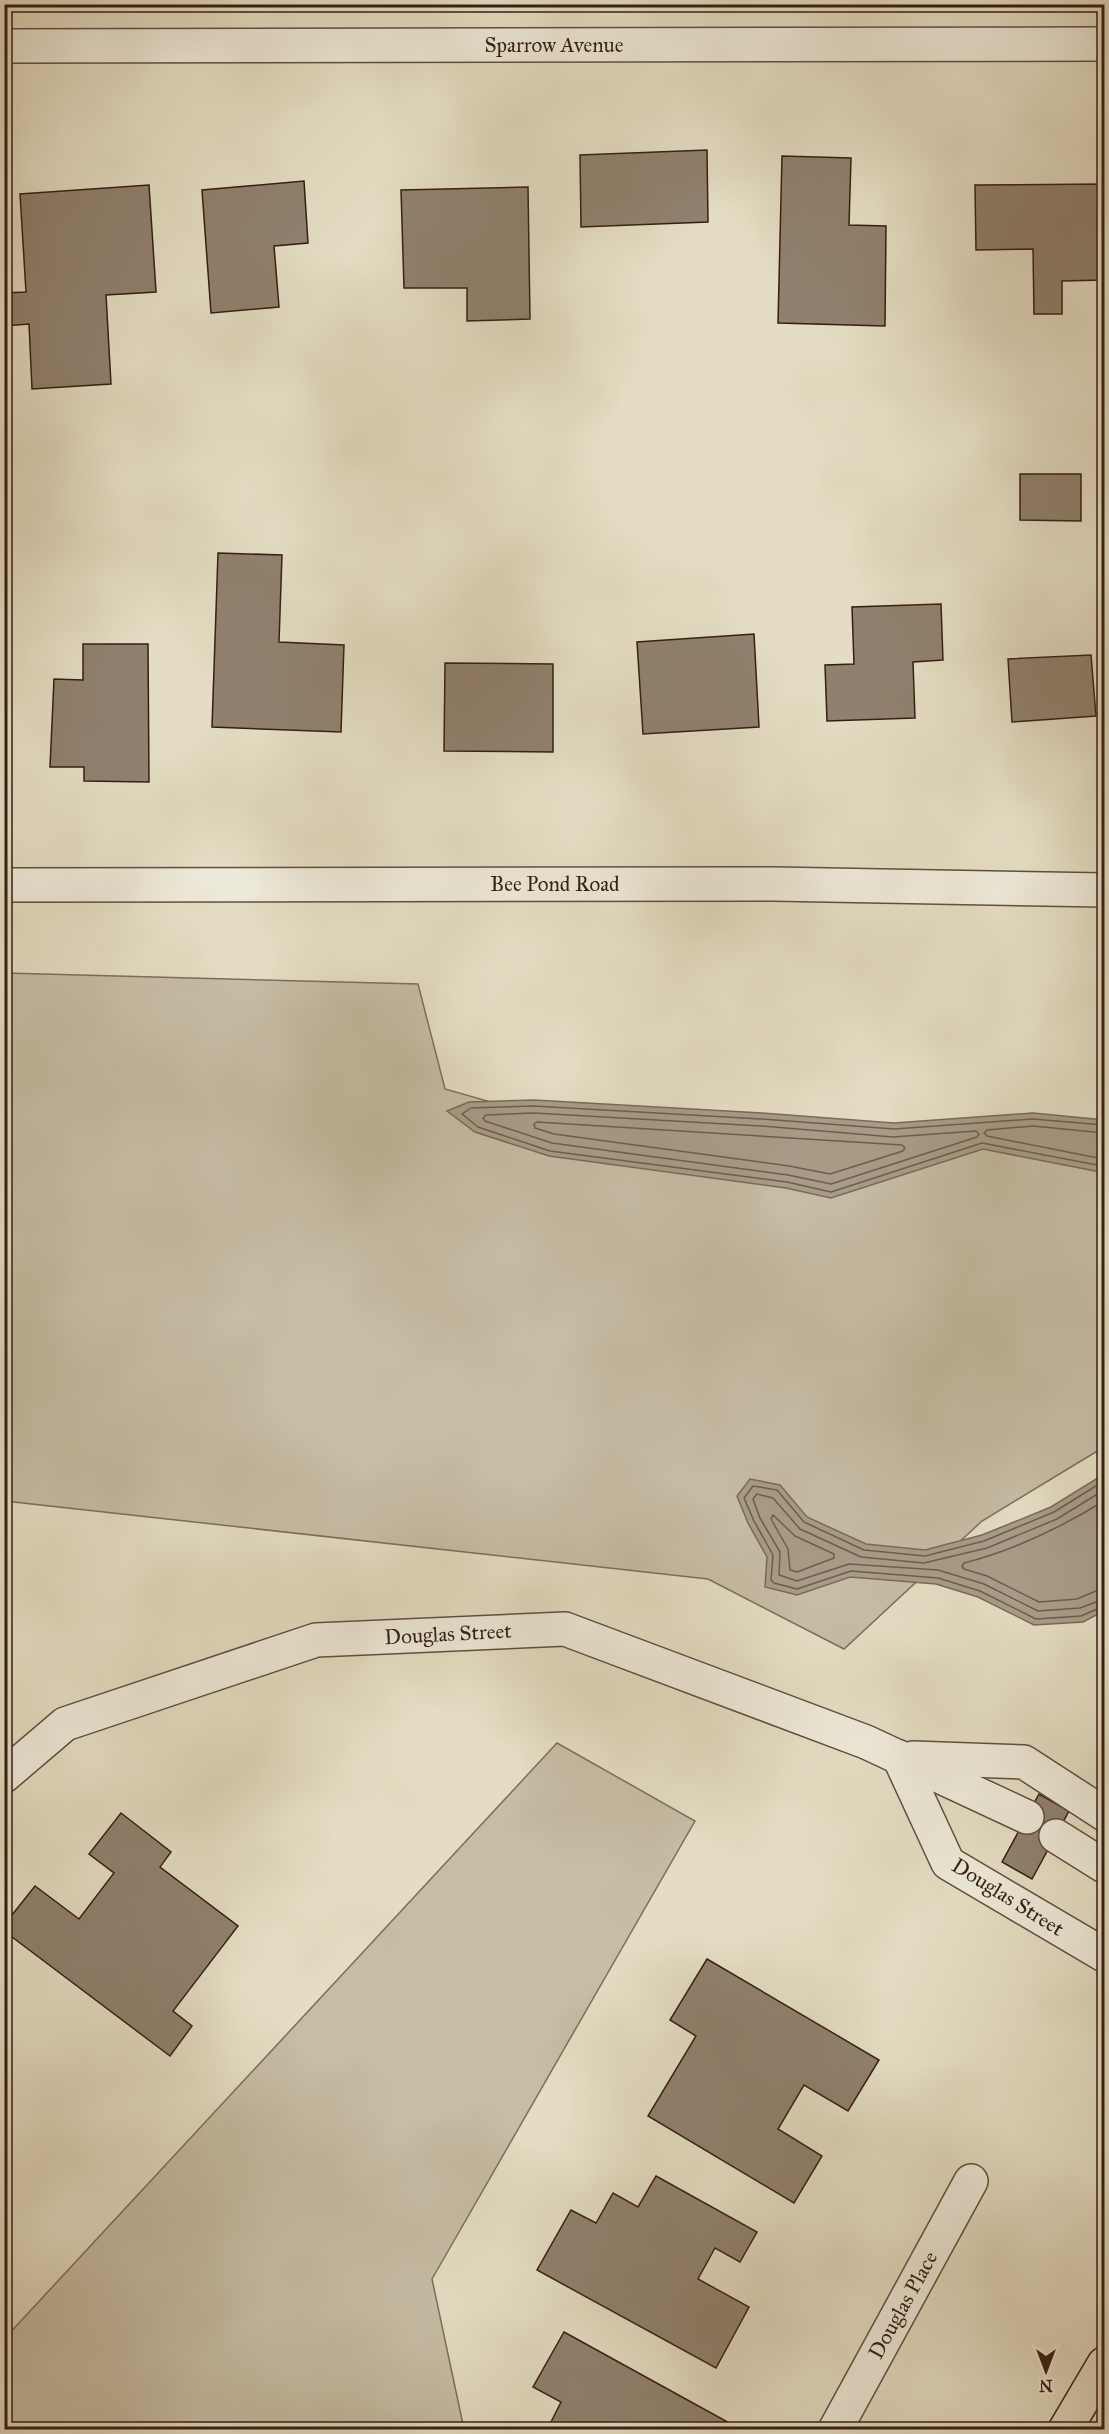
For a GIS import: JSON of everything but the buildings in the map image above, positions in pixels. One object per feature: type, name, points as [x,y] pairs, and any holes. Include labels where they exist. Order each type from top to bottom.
[{"type":"main road","points":[[1065,2430],[1104,2364]]},
{"type":"street","name":"Sparrow Avenue","points":[[4,46],[1104,44]]},
{"type":"street","name":"Bee Pond Road","points":[[4,885],[773,884],[1104,890]]},
{"type":"street","name":"Douglas Street","points":[[4,1776],[65,1725],[316,1640],[566,1629],[866,1742],[1027,1817]]},
{"type":"street","name":"Douglas Street","points":[[899,1757],[948,1863],[1104,1955]]},
{"type":"street","points":[[899,1757],[1024,1762],[1104,1814]]},
{"type":"street","points":[[1056,1836],[1104,1866]]},
{"type":"street","name":"Douglas Place","points":[[835,2430],[971,2181]]},
{"type":"shaded area","points":[[5,973],[418,984],[445,1089],[649,1147],[958,1134],[1104,1154],[1104,1447],[982,1521],[844,1649],[708,1579],[5,1501]]},
{"type":"shaded area","points":[[557,1743],[695,1821],[432,2279],[464,2429],[5,2429],[5,2338]]},
{"type":"water","points":[[534,1100],[894,1123],[1033,1113],[1104,1120],[1104,1178],[1095,1171],[983,1149],[831,1198],[786,1188],[549,1156],[475,1132],[447,1111],[469,1102]]},
{"type":"water","points":[[1104,1474],[1104,1611],[1083,1622],[1034,1625],[978,1597],[936,1584],[850,1577],[797,1595],[765,1587],[767,1557],[748,1523],[737,1496],[750,1479],[780,1485],[807,1517],[866,1544],[925,1550],[982,1535],[1051,1507]]}]
